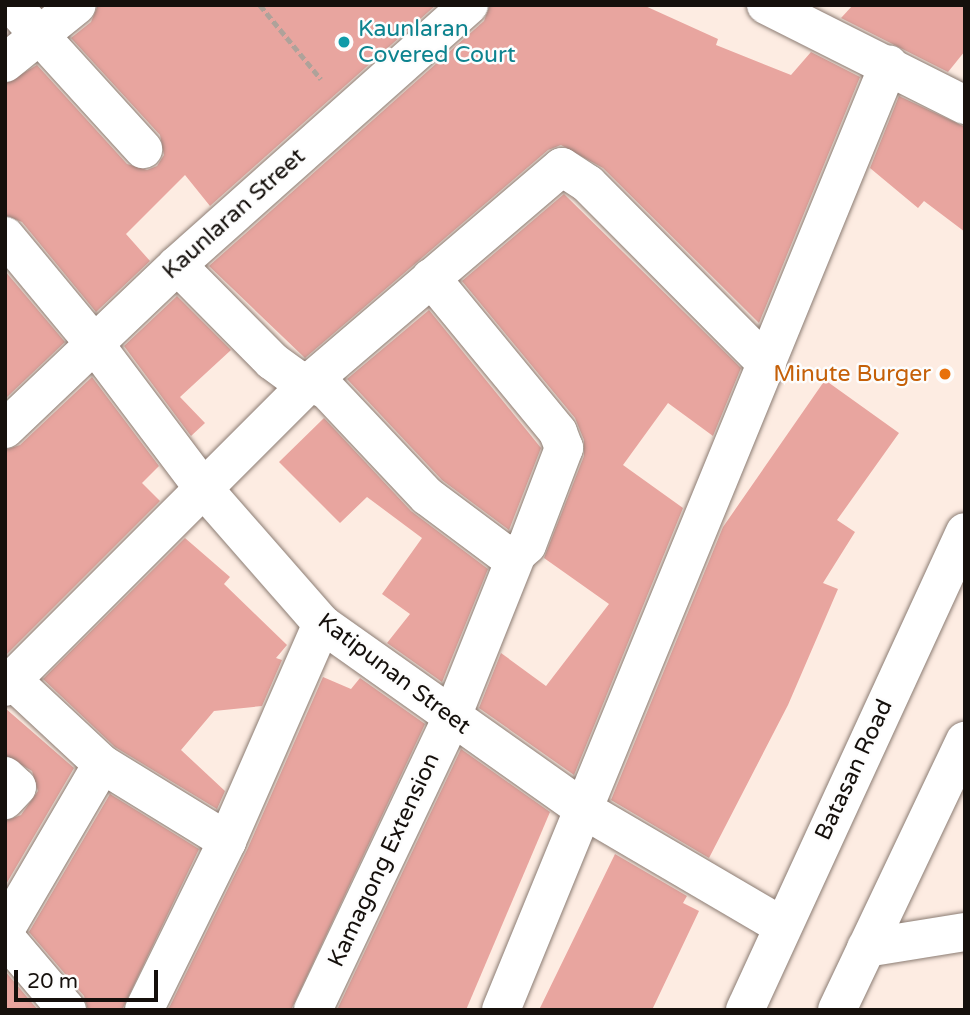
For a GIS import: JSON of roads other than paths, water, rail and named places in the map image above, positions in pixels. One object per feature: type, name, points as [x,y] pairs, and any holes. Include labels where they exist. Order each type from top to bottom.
[{"type":"street","points":[[12,5],[143,149]]},
{"type":"street","points":[[5,63],[77,5]]},
{"type":"street","name":"Kaunlaran Street","points":[[5,429],[93,342],[177,265],[469,5]]},
{"type":"street","points":[[766,5],[890,64],[965,105]]},
{"type":"street","points":[[501,1010],[586,811],[890,64]]},
{"type":"street","points":[[227,841],[102,764],[8,684],[310,382],[562,167],[588,184],[767,364]]},
{"type":"street","name":"Katipunan Street","points":[[5,236],[93,342],[203,488],[322,624],[451,719],[586,811],[782,926]]},
{"type":"street","points":[[177,265],[272,361],[295,378],[326,389],[427,496],[506,555],[517,554]]},
{"type":"street","name":"Kamagong Extension","points":[[313,1010],[451,719],[517,554],[527,545],[564,447],[558,432],[431,278]]},
{"type":"street","name":"Batasan Road","points":[[745,1010],[965,532]]},
{"type":"street","points":[[144,1010],[227,841],[322,624]]},
{"type":"street","points":[[837,1010],[965,741]]},
{"type":"street","points":[[5,930],[102,764]]},
{"type":"street","points":[[866,948],[965,933]]},
{"type":"street","points":[[5,937],[67,1010]]},
{"type":"place","name":"Kaunlaran Covered Court","points":[[344,42]]},
{"type":"place","name":"Minute Burger","points":[[945,374]]}]
